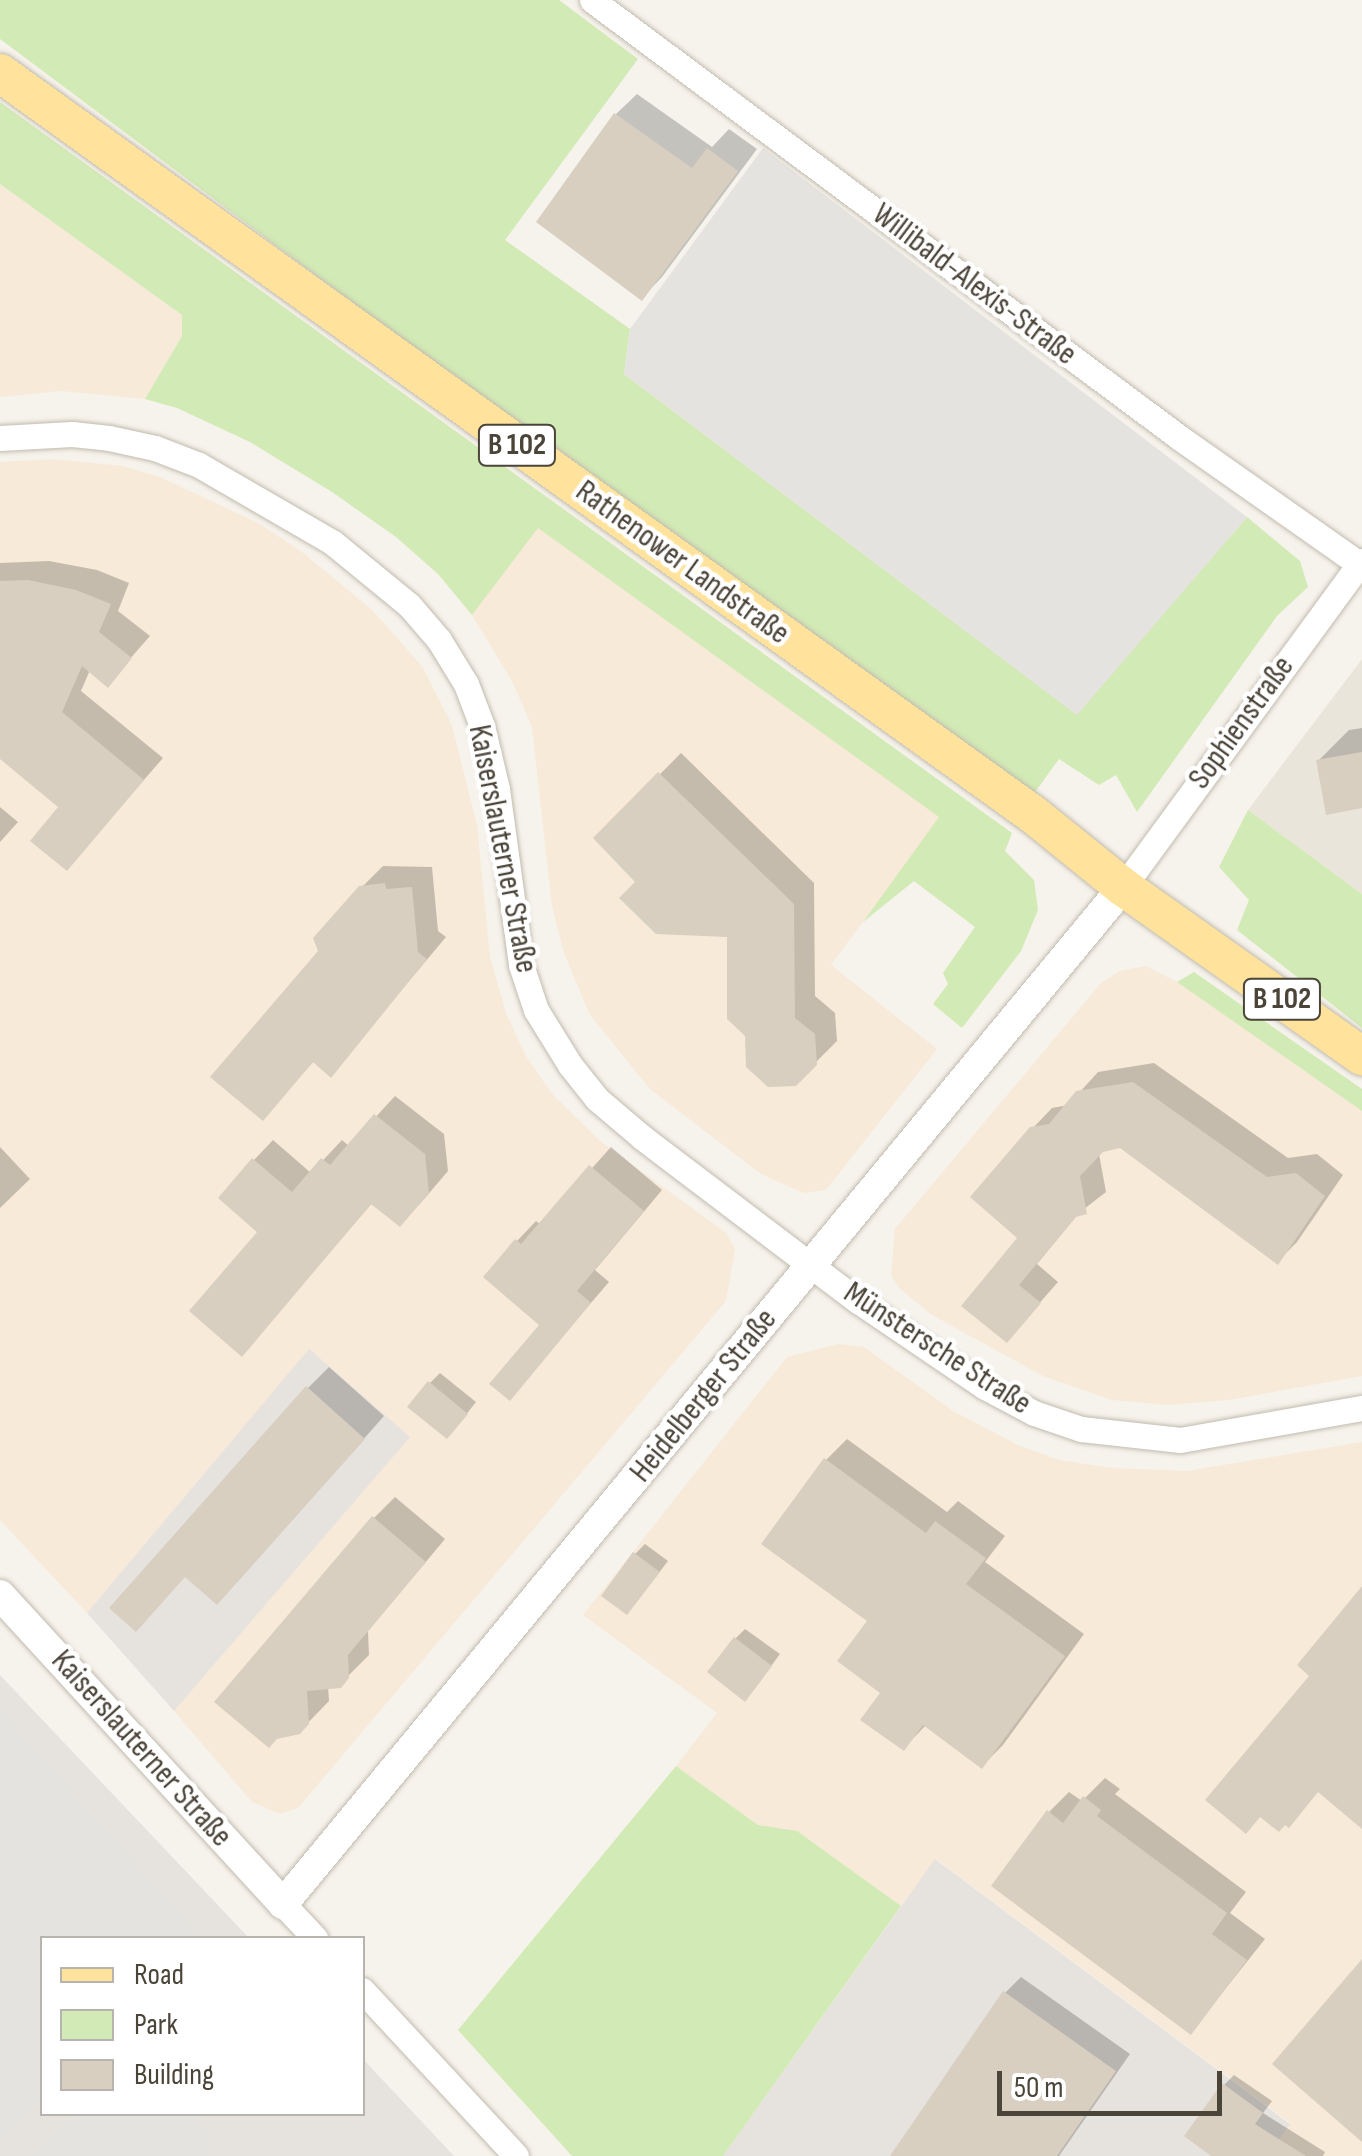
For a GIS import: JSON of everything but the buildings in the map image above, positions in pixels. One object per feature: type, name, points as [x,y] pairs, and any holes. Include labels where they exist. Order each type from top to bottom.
[{"type":"main road","name":"Rathenower Landstraße","points":[[0,72],[1035,816],[1124,887],[1362,1056]]},
{"type":"street","name":"Willibald-Alexis-Straße","points":[[592,0],[1180,438],[1361,564]]},
{"type":"street","name":"Kaiserslauterner Straße","points":[[0,438],[72,434],[110,438],[155,448],[199,465],[332,542],[409,605],[448,655],[482,726],[497,789],[521,965],[536,1010],[597,1098],[642,1138],[812,1266]]},
{"type":"street","name":"Sophienstraße","points":[[1124,887],[1361,564]]},
{"type":"street","name":"Heidelberger Straße","points":[[283,1904],[1124,887]]},
{"type":"street","name":"Münstersche Straße","points":[[812,1266],[985,1388],[1065,1425],[1140,1438],[1180,1440],[1362,1408]]},
{"type":"street","name":"Kaiserslauterner Straße","points":[[0,1594],[283,1904]]},
{"type":"street","points":[[283,1904],[313,1936]]},
{"type":"street","points":[[365,1993],[516,2156]]},
{"type":"shaded area","points":[[763,148],[1247,517],[1077,715],[624,374],[630,329]]},
{"type":"shaded area","points":[[0,184],[182,315],[182,336],[145,399],[61,391],[0,397]]},
{"type":"shaded area","points":[[52,459],[122,466],[160,477],[258,523],[302,552],[371,609],[399,640],[423,668],[452,725],[477,825],[490,957],[507,1016],[527,1058],[553,1095],[600,1141],[726,1233],[735,1249],[726,1301],[298,1808],[280,1814],[252,1802],[174,1711],[409,1437],[309,1350],[87,1613],[0,1520],[0,462]]},
{"type":"shaded area","points":[[537,527],[940,817],[831,965],[937,1049],[826,1190],[804,1193],[761,1174],[650,1089],[590,1015],[564,953],[552,906],[532,727],[513,683],[472,615]]},
{"type":"shaded area","points":[[1362,659],[1362,894],[1248,810]]},
{"type":"shaded area","points":[[1146,966],[1177,982],[1362,1111],[1362,1376],[1229,1400],[1169,1405],[1112,1400],[1043,1376],[932,1315],[899,1288],[891,1275],[895,1229],[1101,983],[1120,971]]},
{"type":"shaded area","points":[[839,1344],[864,1347],[953,1411],[1018,1445],[1059,1460],[1112,1468],[1187,1471],[1362,1442],[1362,2156],[1268,2156],[1290,2123],[936,1859],[901,1906],[797,1831],[758,1825],[676,1766],[717,1713],[583,1615],[787,1357]]},
{"type":"shaded area","points":[[309,1349],[410,1437],[174,1711],[87,1613]]},
{"type":"shaded area","points":[[0,1675],[247,1936],[40,1936],[40,2116],[365,2116],[365,2061],[454,2156],[0,2156]]},
{"type":"shaded area","points":[[0,1708],[201,1936],[40,1936],[40,2104],[0,2140]]},
{"type":"shaded area","points":[[935,1859],[1290,2124],[1268,2156],[723,2156]]},
{"type":"shaded area","points":[[74,2116],[200,2116],[207,2126],[207,2156],[28,2156]]},
{"type":"green space","points":[[0,0],[559,0],[638,59],[505,240],[630,329],[624,374],[1076,714],[1247,517],[1300,561],[1308,587],[1277,616],[1137,812],[1116,775],[1099,785],[1059,759],[1033,795],[564,461],[0,39]]},
{"type":"green space","points":[[0,102],[1012,833],[1005,851],[1034,880],[1038,910],[1021,951],[962,1028],[933,1004],[948,984],[943,973],[975,927],[914,881],[863,922],[939,817],[538,528],[472,615],[438,574],[396,537],[332,492],[250,442],[177,408],[145,399],[182,336],[182,315],[0,184]]},
{"type":"green space","points":[[1248,810],[1362,894],[1362,1028],[1237,930],[1249,900],[1219,867]]},
{"type":"green space","points":[[1194,972],[1362,1089],[1362,1111],[1177,982]]},
{"type":"green space","points":[[676,1766],[758,1825],[797,1831],[901,1906],[723,2156],[572,2156],[458,2030]]}]
